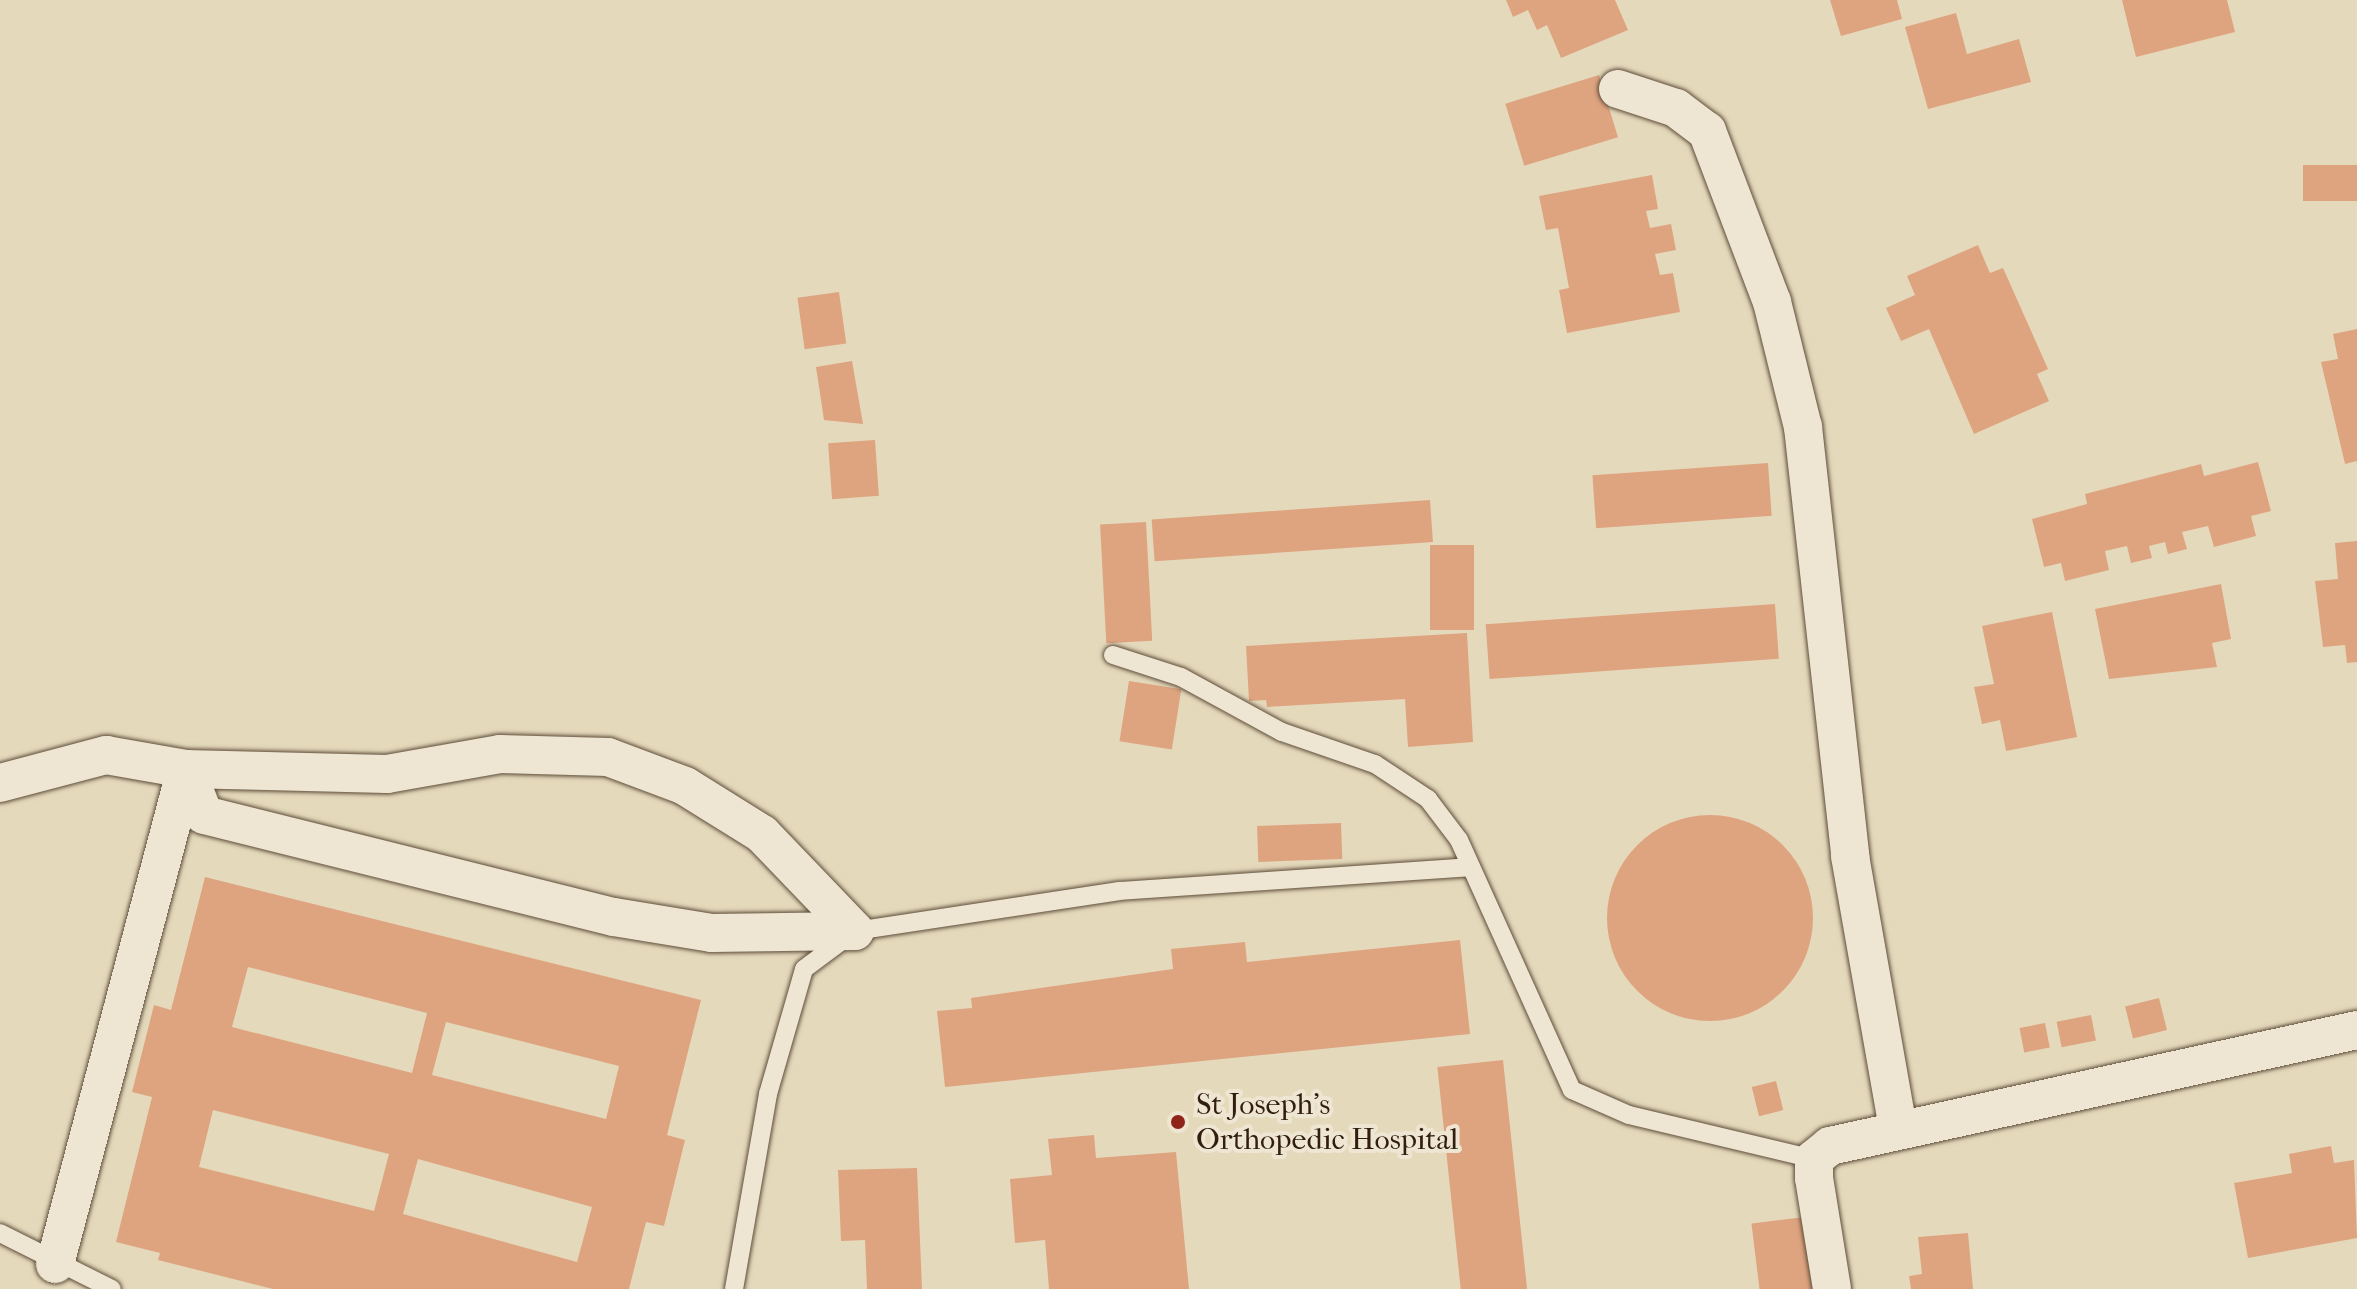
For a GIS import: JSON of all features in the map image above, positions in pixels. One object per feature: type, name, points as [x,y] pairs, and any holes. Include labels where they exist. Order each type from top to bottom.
[{"type":"street","points":[[1618,89],[1676,108],[1707,131],[1772,302],[1803,427],[1850,856],[1898,1128]]},
{"type":"street","points":[[0,783],[106,755],[186,769],[387,774],[500,754],[608,757],[685,786],[762,834],[855,931]]},
{"type":"street","points":[[186,769],[204,815],[614,917],[712,933],[855,931]]},
{"type":"street","points":[[55,1264],[186,769]]},
{"type":"street","points":[[1832,1289],[1814,1159],[1830,1146],[1898,1128],[2357,1030]]},
{"type":"lane","points":[[1113,655],[1181,677],[1282,732],[1375,764],[1428,799],[1459,840],[1467,867],[1572,1090],[1629,1115],[1814,1159]]},
{"type":"lane","points":[[734,1289],[771,1082],[804,969],[855,931],[1119,891],[1467,867]]},
{"type":"lane","points":[[0,1233],[55,1264],[112,1289]]},
{"type":"building","points":[[1506,0],[1615,0],[1628,30],[1561,58],[1547,25],[1537,30],[1528,10],[1513,17]]},
{"type":"building","points":[[1830,0],[1897,0],[1902,19],[1841,36]]},
{"type":"building","points":[[2122,0],[2227,0],[2235,32],[2136,57]]},
{"type":"building","points":[[1956,13],[1967,54],[2019,39],[2031,82],[1928,109],[1905,27]]},
{"type":"building","points":[[1599,75],[1618,137],[1524,166],[1505,104]]},
{"type":"building","points":[[2303,165],[2357,165],[2357,201],[2303,201]]},
{"type":"building","points":[[1652,175],[1658,209],[1646,211],[1650,228],[1671,224],[1676,250],[1655,254],[1660,275],[1673,273],[1680,312],[1567,333],[1559,290],[1569,288],[1558,228],[1546,230],[1539,196]]},
{"type":"building","points":[[1978,245],[1990,273],[2003,268],[2048,369],[2037,374],[2049,401],[1974,434],[1929,329],[1901,341],[1886,308],[1915,295],[1907,276]]},
{"type":"building","points":[[839,292],[846,343],[805,349],[797,298]]},
{"type":"building","points":[[2357,329],[2357,461],[2345,464],[2321,362],[2338,359],[2333,334]]},
{"type":"building","points":[[852,361],[863,424],[824,420],[816,367]]},
{"type":"building","points":[[875,440],[879,496],[832,499],[828,443]]},
{"type":"building","points":[[2258,462],[2271,511],[2251,516],[2256,536],[2214,547],[2208,526],[2182,532],[2187,549],[2168,554],[2165,542],[2149,546],[2152,558],[2131,563],[2127,546],[2105,551],[2109,570],[2065,581],[2061,563],[2044,567],[2032,519],[2087,504],[2085,494],[2201,464],[2204,476]]},
{"type":"building","points":[[1768,463],[1772,516],[1596,528],[1592,475]]},
{"type":"building","points":[[1430,500],[1433,542],[1155,561],[1152,519]]},
{"type":"building","points":[[1146,522],[1152,641],[1106,643],[1100,524]]},
{"type":"building","points":[[2357,541],[2357,662],[2347,663],[2345,645],[2323,647],[2315,581],[2338,579],[2335,543]]},
{"type":"building","points":[[1430,545],[1474,545],[1474,630],[1430,630]]},
{"type":"building","points":[[2221,584],[2231,639],[2212,643],[2217,667],[2109,679],[2095,609]]},
{"type":"building","points":[[1775,604],[1779,659],[1490,679],[1486,624]]},
{"type":"building","points":[[2052,612],[2077,737],[2006,751],[2000,720],[1982,724],[1974,687],[1994,684],[1982,626]]},
{"type":"building","points":[[1467,633],[1473,742],[1408,747],[1405,699],[1267,707],[1266,700],[1249,701],[1246,646]]},
{"type":"building","points":[[1129,681],[1181,689],[1172,750],[1119,741]]},
{"type":"building","points":[[1710,815],[1750,823],[1783,845],[1805,878],[1813,918],[1805,958],[1783,991],[1750,1013],[1710,1021],[1670,1013],[1637,991],[1615,958],[1607,918],[1615,878],[1637,845],[1670,823]]},
{"type":"building","points":[[1341,823],[1342,859],[1258,862],[1257,826]]},
{"type":"building","points":[[205,877],[701,1000],[667,1135],[685,1140],[664,1226],[646,1222],[629,1289],[273,1289],[158,1260],[160,1253],[116,1242],[152,1097],[132,1092],[154,1005],[171,1010]],"holes":[[[248,967],[427,1013],[412,1073],[232,1027]],[[446,1022],[619,1066],[606,1119],[432,1075]],[[213,1110],[389,1154],[374,1211],[199,1167]],[[418,1159],[592,1207],[577,1262],[403,1214]]]},
{"type":"building","points":[[1460,940],[1470,1034],[945,1087],[937,1011],[972,1008],[971,998],[1173,969],[1171,949],[1245,942],[1247,962]]},
{"type":"building","points":[[2159,998],[2167,1030],[2133,1038],[2125,1006]]},
{"type":"building","points":[[2091,1015],[2096,1041],[2062,1047],[2057,1022]]},
{"type":"building","points":[[2045,1023],[2050,1048],[2024,1053],[2019,1028]]},
{"type":"building","points":[[1503,1060],[1527,1289],[1461,1289],[1437,1067]]},
{"type":"building","points":[[1776,1081],[1783,1110],[1759,1116],[1752,1087]]},
{"type":"building","points":[[1094,1135],[1096,1158],[1176,1152],[1189,1289],[1049,1289],[1045,1240],[1015,1243],[1010,1179],[1052,1175],[1048,1139]]},
{"type":"building","points":[[2331,1146],[2334,1163],[2354,1160],[2357,1238],[2248,1258],[2234,1183],[2292,1173],[2289,1154]]},
{"type":"building","points":[[917,1168],[922,1289],[867,1289],[865,1240],[841,1241],[838,1170]]},
{"type":"building","points":[[1813,1216],[1822,1289],[1759,1289],[1751,1224]]},
{"type":"building","points":[[1968,1233],[1973,1289],[1911,1289],[1909,1276],[1922,1274],[1918,1237]]},
{"type":"place","name":"St Joseph's Orthopedic Hospital","points":[[1178,1122]]}]
